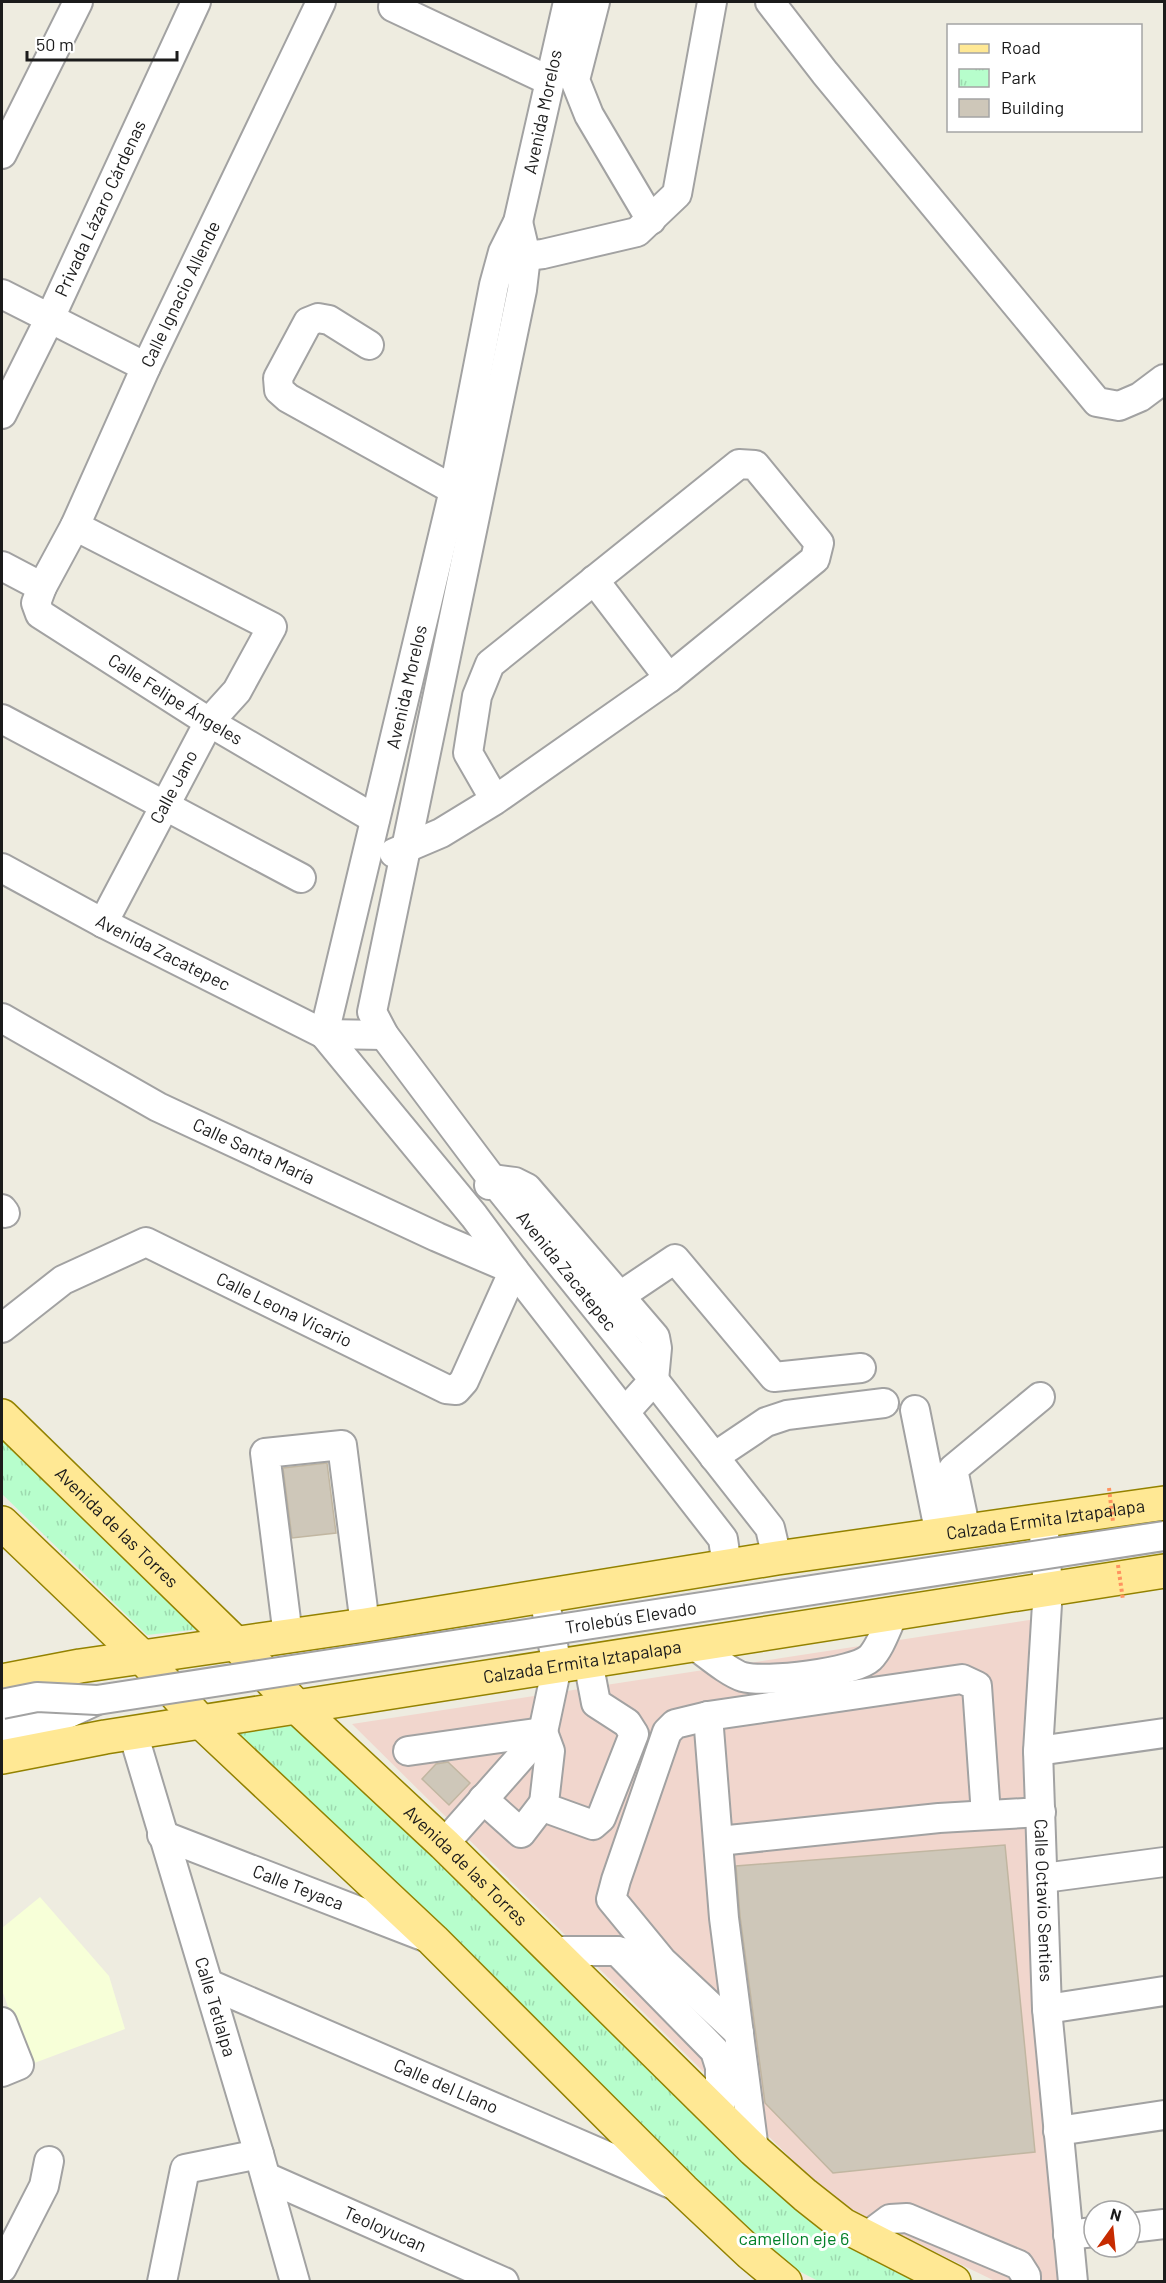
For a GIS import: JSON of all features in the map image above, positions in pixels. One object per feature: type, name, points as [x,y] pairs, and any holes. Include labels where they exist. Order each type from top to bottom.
[{"type":"main road","name":"Avenida de las Torres","points":[[2,1416],[236,1644],[297,1707],[444,1844],[754,2150],[835,2219],[954,2282]]},
{"type":"main road","name":"Calzada Ermita Iztapalapa","points":[[2,1681],[80,1666],[365,1625],[777,1558],[1164,1503]]},
{"type":"main road","points":[[2,1523],[142,1657],[201,1722],[433,1940],[683,2190],[750,2253],[786,2282]]},
{"type":"main road","name":"Calzada Ermita Iztapalapa","points":[[2,1757],[201,1722],[1164,1571]]},
{"type":"street","points":[[2,154],[78,2]]},
{"type":"street","name":"Privada Lázaro Cárdenas","points":[[2,414],[50,318],[196,2]]},
{"type":"street","name":"Calle Ignacio Allende","points":[[42,587],[75,526],[146,367],[321,2]]},
{"type":"street","points":[[595,2],[575,80],[589,115],[651,220]]},
{"type":"street","points":[[514,254],[637,232],[677,194],[712,2]]},
{"type":"street","points":[[770,2],[825,73],[1096,402],[1119,406],[1140,397],[1164,379]]},
{"type":"street","name":"Avenida Morelos","points":[[324,1034],[454,490],[482,339],[514,254],[518,222],[550,81],[561,4]]},
{"type":"street","points":[[393,7],[550,81]]},
{"type":"street","name":"Avenida Morelos","points":[[384,1035],[372,1012],[522,290],[514,254]]},
{"type":"street","points":[[2,294],[146,367]]},
{"type":"street","points":[[369,345],[329,320],[318,318],[308,322],[278,378],[279,390],[288,398],[454,490]]},
{"type":"street","points":[[482,339],[511,346]]},
{"type":"street","points":[[364,865],[441,833],[495,800],[669,678],[815,559],[819,543],[755,465],[739,464],[490,664],[477,696],[468,753],[495,800]]},
{"type":"street","name":"Calle Jano","points":[[75,526],[272,627],[237,691],[208,722],[103,923]]},
{"type":"street","points":[[2,566],[42,587]]},
{"type":"street","points":[[594,580],[669,678]]},
{"type":"street","name":"Calle Felipe Ángeles","points":[[42,587],[36,603],[40,614],[208,722],[375,819]]},
{"type":"street","points":[[2,719],[302,878]]},
{"type":"street","name":"Avenida Zacatepec","points":[[2,868],[103,923],[324,1034],[474,1215],[723,1539],[727,1566]]},
{"type":"street","name":"Calle Santa María","points":[[2,1018],[158,1107],[437,1237],[514,1270]]},
{"type":"street","name":"Avenida Zacatepec","points":[[324,1034],[384,1035],[492,1179],[770,1528],[777,1558]]},
{"type":"street","points":[[437,1237],[454,1237],[465,1234],[470,1229],[474,1215],[492,1179],[515,1182],[527,1188],[655,1337],[657,1348],[654,1380],[625,1412]]},
{"type":"street","name":"Calle Leona Vicario","points":[[2,1328],[63,1280],[146,1242],[446,1389],[456,1390],[464,1381],[514,1270]]},
{"type":"street","points":[[620,1296],[675,1260],[774,1377],[861,1368]]},
{"type":"street","points":[[953,1533],[953,1469],[1040,1397]]},
{"type":"street","points":[[714,1456],[766,1422],[787,1415],[884,1403]]},
{"type":"street","points":[[915,1410],[953,1533]]},
{"type":"street","points":[[288,1636],[265,1454],[342,1445],[365,1625]]},
{"type":"street","name":"Calle Octavio Senties","points":[[1043,1520],[1048,1588],[1038,1751],[1047,2009],[1058,2131],[1081,2234],[1073,2282]]},
{"type":"street","name":"Trolebús Elevado","points":[[2,1704],[37,1697],[97,1700],[1164,1536]]},
{"type":"street","points":[[544,1597],[573,1663],[596,1703],[627,1723],[634,1734],[601,1818],[593,1825],[546,1808],[544,1803]]},
{"type":"street","points":[[739,2033],[662,1961],[611,1899],[667,1732],[675,1724],[817,1688],[872,1656],[894,1613]]},
{"type":"street","points":[[693,1644],[741,1677],[761,1681],[817,1688],[962,1679],[977,1686],[986,1815]]},
{"type":"street","points":[[444,1844],[543,1732],[573,1663]]},
{"type":"street","name":"Trolebús Elevado","points":[[2,1731],[50,1722],[97,1700]]},
{"type":"street","points":[[708,1716],[724,1918],[754,2150]]},
{"type":"street","points":[[408,1752],[543,1732]]},
{"type":"street","points":[[483,1799],[521,1833],[544,1803],[550,1751],[543,1732]]},
{"type":"street","name":"Calle Tetlalpa","points":[[133,1733],[263,2165],[295,2282]]},
{"type":"street","points":[[1038,1751],[1164,1733]]},
{"type":"street","points":[[719,1841],[986,1815],[1041,1812]]},
{"type":"street","name":"Calle Teyaca","points":[[162,1835],[433,1940]]},
{"type":"street","points":[[1044,1878],[1164,1862]]},
{"type":"street","points":[[552,1951],[617,1951],[662,1961]]},
{"type":"street","points":[[617,1951],[715,2051],[720,2067],[720,2116]]},
{"type":"street","name":"Calle del Llano","points":[[209,1984],[683,2190]]},
{"type":"street","points":[[691,2027],[692,1989]]},
{"type":"street","points":[[1047,2009],[1164,1991]]},
{"type":"street","points":[[2,2022],[10,2068]]},
{"type":"street","points":[[1058,2131],[1164,2115]]},
{"type":"street","points":[[2,2268],[44,2186],[50,2161]]},
{"type":"street","points":[[162,2282],[185,2169],[263,2165]]},
{"type":"street","name":"Teoloyucan","points":[[263,2165],[504,2282]]},
{"type":"street","points":[[866,2237],[890,2219],[907,2218],[1020,2265],[1026,2276],[1026,2282]]},
{"type":"street","points":[[1142,2227],[1164,2224]]},
{"type":"shaded area","points":[[1036,1619],[1061,2281],[995,2281],[838,2205],[352,1724]]},
{"type":"shaded area","points":[[40,1897],[109,1976],[125,2029],[29,2065],[2,1990],[2,1928]]},
{"type":"green space","points":[[2,1437],[201,1629],[147,1635],[2,1494]]},
{"type":"green space","name":"camellon eje 6","points":[[298,1725],[812,2219],[936,2281],[818,2281],[776,2259],[231,1733]]},
{"type":"building","points":[[327,1463],[336,1533],[292,1538],[283,1468]]},
{"type":"building","points":[[448,1762],[470,1783],[449,1805],[422,1779],[436,1764]]},
{"type":"building","points":[[1005,1845],[1035,2152],[833,2173],[765,2103],[740,1916],[736,1866]]}]
